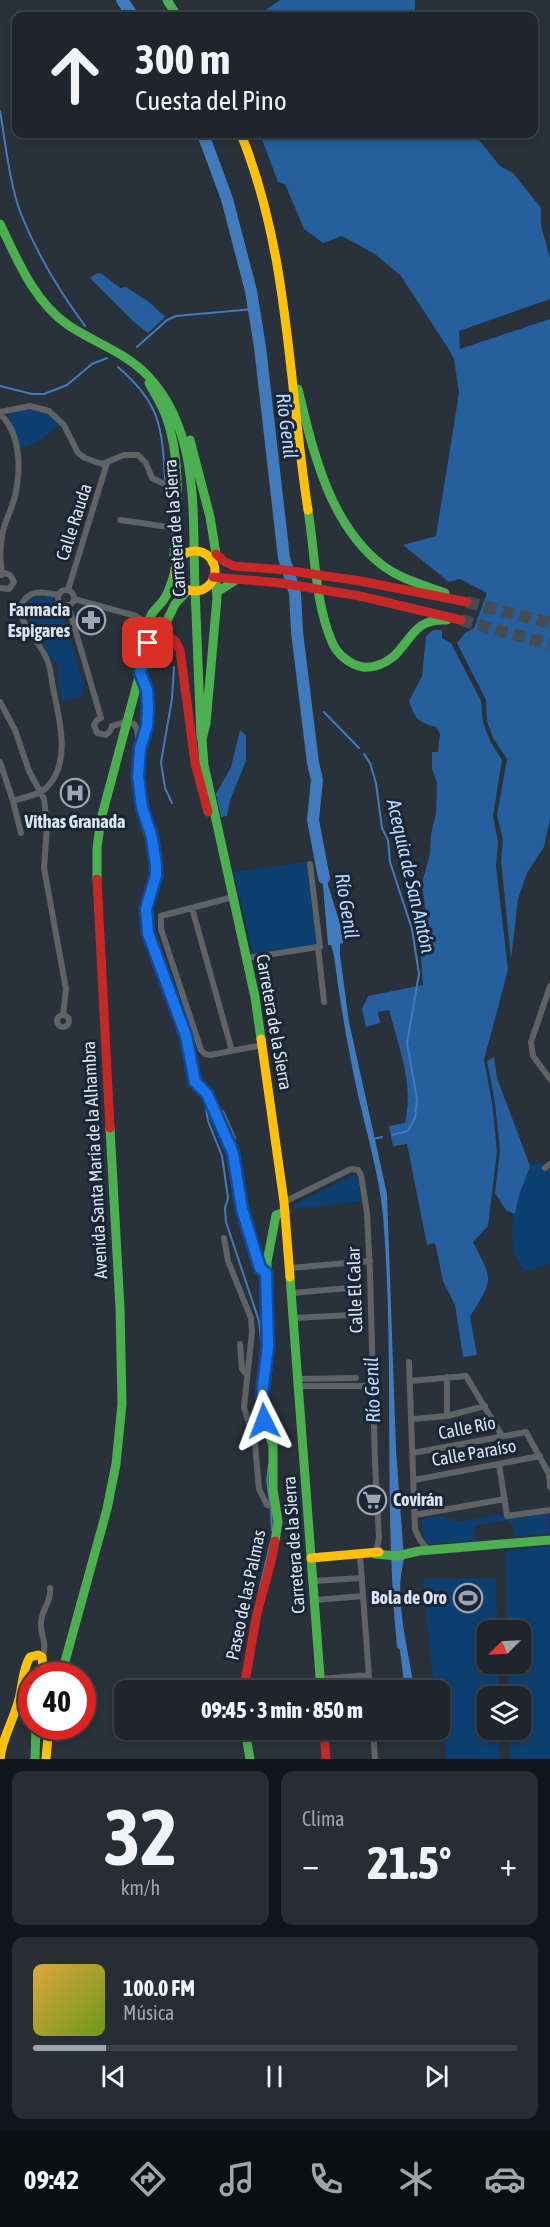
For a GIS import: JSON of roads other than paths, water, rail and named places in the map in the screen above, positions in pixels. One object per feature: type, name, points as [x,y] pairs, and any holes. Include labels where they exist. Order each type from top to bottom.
[{"type":"main road","points":[[189,590],[179,582],[176,568],[180,558],[188,553],[201,552],[240,572],[281,583],[360,596],[461,620],[436,620],[425,623],[390,660],[378,666],[365,668],[352,664],[338,652],[331,637],[315,557],[272,229],[259,178],[243,138]]},
{"type":"main road","name":"Carretera de la Sierra","points":[[0,224],[33,285],[54,313],[78,332],[111,348],[146,373],[169,402],[186,448],[191,485],[202,740],[208,789],[247,958],[263,1045],[285,1207],[320,1678]]},
{"type":"main road","points":[[154,623],[166,626],[166,619],[175,604],[189,590],[202,589],[213,578],[240,572],[292,572],[360,581],[467,602],[391,571],[372,557],[358,542],[338,510],[322,472],[291,367]]},
{"type":"main road","name":"Carretera de la Sierra","points":[[146,373],[166,417],[172,440],[177,490],[174,555],[176,568]]},
{"type":"main road","points":[[179,424],[190,439],[202,479],[214,560],[213,578],[217,592],[206,723],[202,740]]},
{"type":"main road","name":"Avenida Santa María de la Alhambra","points":[[65,1662],[107,1509],[116,1464],[122,1404],[122,1345],[97,896],[97,848],[101,819],[148,643],[176,568]]},
{"type":"main road","points":[[217,592],[240,572]]},
{"type":"main road","points":[[154,623],[161,613],[166,619]]},
{"type":"main road","points":[[154,623],[175,641],[180,650],[195,764],[214,836],[224,860]]},
{"type":"main road","name":"Paseo de las Palmas","points":[[245,1680],[255,1624],[277,1536],[278,1517],[272,1507],[273,1445],[265,1426],[262,1394],[268,1346],[266,1273],[276,1215],[285,1207]]},
{"type":"main road","points":[[311,1558],[550,1540]]},
{"type":"main road","points":[[0,1759],[4,1736],[19,1699],[28,1660],[33,1655],[42,1657],[43,1662]]},
{"type":"main road","points":[[34,1740],[35,1759]]},
{"type":"main road","points":[[46,1759],[48,1740]]},
{"type":"main road","points":[[247,1740],[250,1759]]},
{"type":"main road","points":[[325,1740],[326,1759]]},
{"type":"street","points":[[0,414],[30,406],[49,411],[64,425],[78,453],[93,462],[107,463],[124,455],[138,455],[146,463],[152,478],[177,490]]},
{"type":"street","points":[[0,414],[7,420],[13,435],[18,464],[15,494],[0,549],[1,574],[10,575],[14,582],[9,589],[0,588]]},
{"type":"street","name":"Calle Rauda","points":[[68,590],[107,463]]},
{"type":"street","points":[[120,520],[176,528]]},
{"type":"street","points":[[58,595],[63,590],[68,590],[74,594],[74,599]]},
{"type":"street","points":[[13,801],[42,792],[47,788],[57,770],[62,746],[61,729],[51,668],[24,620],[20,608],[26,598],[34,592],[58,595]]},
{"type":"street","points":[[58,595],[61,604],[68,605]]},
{"type":"street","points":[[74,599],[154,623]]},
{"type":"street","points":[[68,605],[74,599]]},
{"type":"street","points":[[68,605],[101,718]]},
{"type":"street","points":[[140,672],[147,690],[148,708],[147,726],[140,749]]},
{"type":"street","points":[[0,702],[15,730],[29,771],[42,792],[47,826],[44,868],[66,989],[63,1015]]},
{"type":"street","points":[[112,726],[107,719],[101,718],[94,725],[98,733],[106,735],[112,726],[126,722],[136,727],[140,749],[139,790],[152,838],[156,866],[156,875],[146,909],[148,933],[186,1036],[195,1082],[207,1094],[230,1144]]},
{"type":"street","points":[[0,762],[21,833]]},
{"type":"street","points":[[310,864],[324,1002]]},
{"type":"street","points":[[233,897],[160,916],[163,939],[201,1050],[210,1055],[263,1045]]},
{"type":"street","points":[[192,908],[232,1051]]},
{"type":"street","points":[[247,958],[318,947]]},
{"type":"street","points":[[550,986],[531,1042],[531,1049],[537,1063],[550,1079]]},
{"type":"street","name":"Paseo de las Palmas","points":[[222,1113],[233,1138],[230,1144],[236,1166],[243,1215],[260,1268],[266,1273]]},
{"type":"street","name":"Calle El Calar","points":[[285,1207],[351,1169],[358,1170],[361,1175],[368,1213],[377,1520],[380,1553]]},
{"type":"street","name":"Paseo de las Palmas","points":[[224,1238],[228,1261],[251,1318],[252,1332],[244,1407],[255,1444],[259,1489],[272,1507]]},
{"type":"street","points":[[290,1268],[370,1261]]},
{"type":"street","points":[[292,1293],[361,1287]]},
{"type":"street","points":[[294,1318],[351,1315]]},
{"type":"street","name":"Paseo de las Palmas","points":[[240,1344],[242,1369],[247,1375]]},
{"type":"street","points":[[409,1362],[415,1515],[419,1551]]},
{"type":"street","points":[[410,1380],[466,1376],[502,1436]]},
{"type":"street","points":[[447,1377],[447,1416]]},
{"type":"street","points":[[299,1382],[356,1378]]},
{"type":"street","points":[[299,1382],[373,1386]]},
{"type":"street","points":[[412,1419],[447,1416],[485,1406]]},
{"type":"street","name":"Calle Río","points":[[413,1453],[526,1432],[540,1456]]},
{"type":"street","points":[[540,1456],[549,1474],[550,1487]]},
{"type":"street","name":"Calle Paraíso","points":[[414,1480],[540,1456]]},
{"type":"street","points":[[499,1464],[507,1516],[550,1510]]},
{"type":"street","points":[[415,1515],[505,1499]]},
{"type":"street","points":[[360,1555],[369,1680]]},
{"type":"street","points":[[313,1581],[362,1578]]},
{"type":"street","points":[[42,1657],[45,1649],[40,1624],[42,1613],[51,1596],[50,1588]]},
{"type":"street","points":[[315,1600],[363,1596]]},
{"type":"street","points":[[320,1678],[369,1675]]},
{"type":"street","points":[[374,1740],[375,1759]]},
{"type":"waterway","name":"Río Genil","points":[[122,0],[130,12]]},
{"type":"waterway","points":[[0,111],[11,176],[21,214],[34,244],[85,326]]},
{"type":"waterway","name":"Río Genil","points":[[204,138],[227,199],[251,291],[260,347],[284,558],[295,593],[297,632],[317,780],[313,820],[324,878]]},
{"type":"waterway","points":[[137,347],[167,320],[176,316],[254,309]]},
{"type":"waterway","points":[[0,386],[32,394],[44,394],[67,385],[92,364],[107,358]]},
{"type":"waterway","points":[[118,367],[143,392],[151,404],[160,430],[165,479]]},
{"type":"waterway","points":[[172,803],[165,788],[161,762],[172,699],[174,667]]},
{"type":"waterway","name":"Acequia de San Antón","points":[[324,712],[359,748]]},
{"type":"waterway","name":"Acequia de San Antón","points":[[364,754],[370,763],[376,783],[382,828],[388,840],[390,862],[412,929],[419,974],[407,1043],[417,1099],[415,1118],[408,1131],[392,1135]]},
{"type":"waterway","points":[[205,1100],[208,1121],[222,1156],[228,1198],[225,1208],[226,1222],[259,1321],[263,1357]]},
{"type":"waterway","name":"Acequia de San Antón","points":[[373,1139],[382,1137]]},
{"type":"waterway","points":[[261,1365],[257,1396],[261,1428]]},
{"type":"waterway","points":[[269,1464],[267,1480],[270,1503]]},
{"type":"waterway","points":[[271,1509],[272,1530]]},
{"type":"waterway","points":[[259,1591],[271,1541]]},
{"type":"tunnel","points":[[467,602],[550,623]]},
{"type":"tunnel","points":[[461,620],[550,644]]},
{"type":"place","name":"Farmacia Espigares","points":[[91,620]]},
{"type":"place","name":"Vithas Granada","points":[[75,793]]},
{"type":"place","name":"Covirán","points":[[372,1500]]},
{"type":"place","name":"Bola de Oro","points":[[468,1598]]}]
